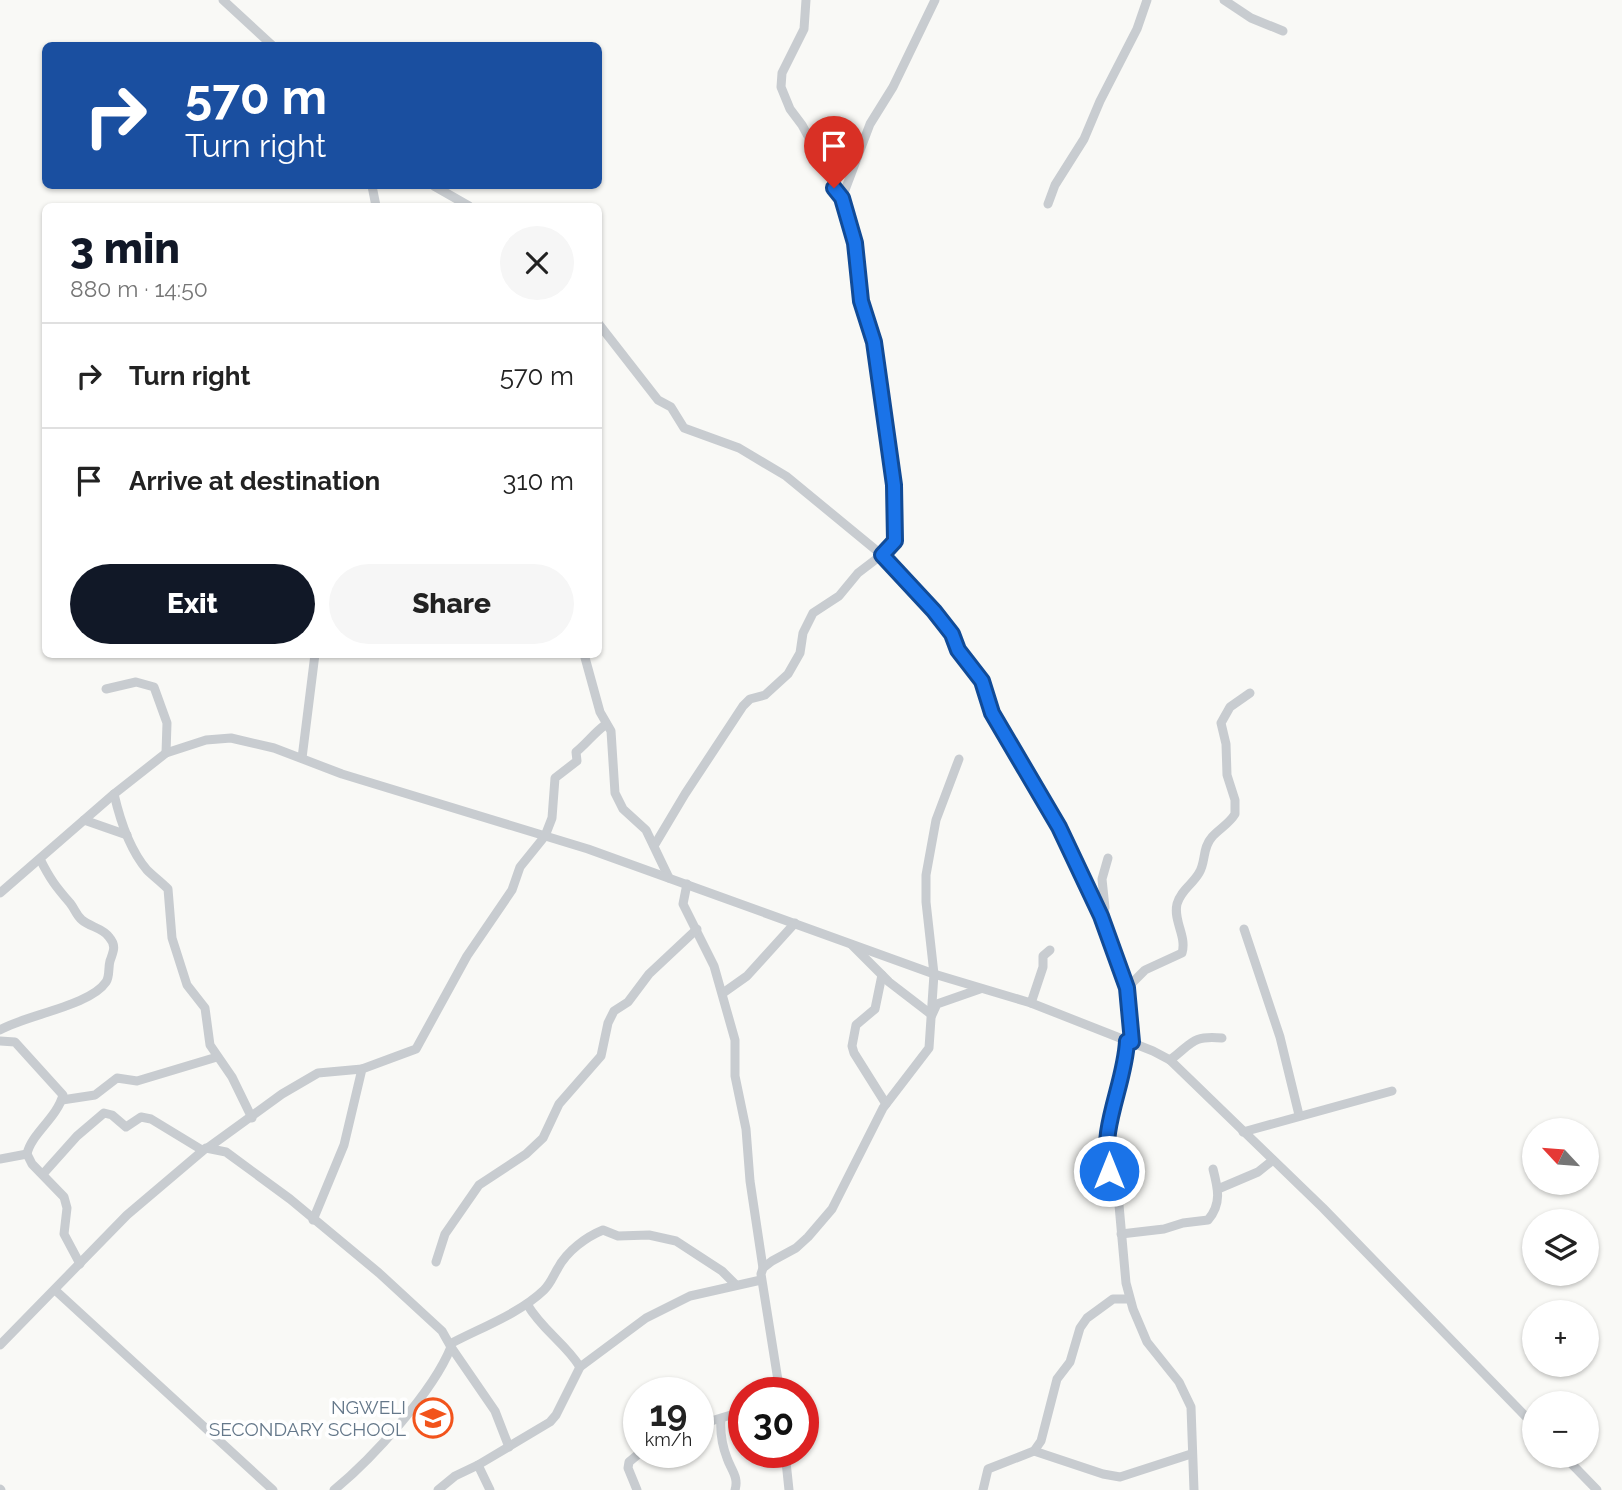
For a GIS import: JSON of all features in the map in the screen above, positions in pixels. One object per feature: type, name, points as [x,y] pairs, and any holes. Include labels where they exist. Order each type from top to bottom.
[{"type":"street","points":[[223,0],[269,42]]},
{"type":"street","points":[[654,846],[743,706],[750,699],[765,695],[795,664],[803,633],[813,613],[839,596],[858,573],[895,541],[894,485],[874,342],[861,301],[857,250],[842,198],[802,125],[790,109],[781,87],[782,73],[804,29],[806,0]]},
{"type":"street","points":[[842,198],[870,124],[893,88],[935,0]]},
{"type":"street","points":[[1048,204],[1055,186],[1084,139],[1143,15],[1147,0]]},
{"type":"street","points":[[1224,0],[1251,18],[1283,31]]},
{"type":"street","points":[[439,189],[464,203]]},
{"type":"street","points":[[602,328],[658,400],[671,407],[684,428],[739,448],[786,476],[882,555],[939,617],[952,634],[958,650],[982,681],[992,713],[1059,827],[1101,916],[1127,988],[1129,1041],[1107,1149],[1107,1161],[1119,1205],[1129,1299],[1147,1342],[1179,1382],[1191,1407],[1194,1490]]},
{"type":"street","points":[[303,758],[315,658]]},
{"type":"street","points":[[585,658],[594,696],[612,737],[615,793],[623,809],[642,825],[669,878]]},
{"type":"street","points":[[106,689],[136,682],[154,687],[167,723],[166,753]]},
{"type":"street","points":[[1127,988],[1144,970],[1182,953],[1182,938],[1176,919],[1182,890],[1200,873],[1204,852],[1211,838],[1235,814],[1235,800],[1227,775],[1222,717],[1230,706],[1250,693]]},
{"type":"street","points":[[0,1345],[151,1192],[229,1131],[318,1073],[362,1069],[416,1049],[467,956],[512,890],[520,867],[545,836],[552,818],[555,778],[577,761],[576,752],[589,743],[605,725]]},
{"type":"street","points":[[0,893],[114,794],[166,753],[206,740],[231,738],[303,758],[342,774],[545,836],[687,884],[934,974],[1031,1003],[1170,1060],[1273,1160],[1522,1413]]},
{"type":"street","points":[[763,1268],[796,1248],[832,1209],[886,1104],[929,1048],[934,974],[926,902],[929,848],[949,779],[959,759]]},
{"type":"street","points":[[114,794],[127,835],[148,870],[168,889],[172,938],[187,985],[205,1008],[208,1035],[216,1056],[232,1077],[252,1118]]},
{"type":"street","points":[[84,820],[127,835]]},
{"type":"street","points":[[1101,916],[1105,908],[1102,879],[1108,858]]},
{"type":"street","points":[[0,1030],[23,1018],[42,1015],[69,1005],[99,988],[109,975],[115,950],[113,942],[104,931],[90,926],[78,916],[71,904],[57,891],[40,859]]},
{"type":"street","points":[[687,884],[683,904],[697,929],[723,993],[735,1040],[735,1076],[746,1129],[750,1181],[763,1268],[761,1280],[777,1377]]},
{"type":"street","points":[[723,993],[747,976],[795,923]]},
{"type":"street","points":[[436,1262],[445,1234],[479,1185],[526,1154],[543,1138],[559,1104],[601,1056],[608,1023],[614,1011],[628,1002],[649,974],[697,929]]},
{"type":"street","points":[[1244,929],[1280,1037],[1299,1115]]},
{"type":"street","points":[[848,941],[883,975],[932,1015]]},
{"type":"street","points":[[1031,1003],[1043,967],[1043,956],[1050,950]]},
{"type":"street","points":[[883,975],[875,1009],[856,1025],[852,1045],[854,1053],[886,1104]]},
{"type":"street","points":[[932,1015],[937,1004],[982,988]]},
{"type":"street","points":[[1170,1060],[1194,1039],[1204,1036],[1222,1038]]},
{"type":"street","points":[[0,1041],[11,1040],[18,1045],[62,1091],[62,1100],[52,1119],[31,1144],[27,1154],[32,1164],[65,1200],[64,1234],[80,1264]]},
{"type":"street","points":[[62,1100],[95,1095],[117,1078],[138,1081],[216,1056]]},
{"type":"street","points":[[313,1220],[344,1145],[362,1069]]},
{"type":"street","points":[[1243,1132],[1392,1091]]},
{"type":"street","points":[[43,1174],[78,1136],[104,1113],[112,1115],[126,1127],[141,1117],[150,1119],[206,1148],[226,1152],[240,1160],[379,1273],[442,1331],[495,1411],[509,1447]]},
{"type":"street","points":[[0,1159],[27,1154]]},
{"type":"street","points":[[1218,1189],[1258,1172],[1273,1160]]},
{"type":"street","points":[[1121,1234],[1208,1220],[1217,1204],[1218,1189],[1213,1168]]},
{"type":"street","points":[[334,1490],[395,1428],[438,1374],[451,1346],[527,1304],[545,1289],[559,1266],[590,1236],[603,1230],[618,1236],[649,1235],[677,1241],[735,1284]]},
{"type":"street","points":[[438,1490],[455,1476],[509,1447],[556,1415],[580,1367],[646,1318],[690,1296],[761,1280]]},
{"type":"street","points":[[55,1290],[273,1490]]},
{"type":"street","points":[[983,1490],[988,1469],[1034,1451],[1041,1441],[1052,1391],[1070,1362],[1080,1328],[1087,1318],[1112,1299],[1129,1299]]},
{"type":"street","points":[[527,1304],[537,1322],[570,1352],[580,1367]]},
{"type":"street","points":[[714,1421],[728,1417]]},
{"type":"street","points":[[721,1419],[720,1433],[736,1479],[734,1490]]},
{"type":"street","points":[[1034,1451],[1120,1477],[1191,1454]]},
{"type":"street","points":[[478,1465],[490,1490]]},
{"type":"street","points":[[628,1468],[637,1490]]},
{"type":"street","points":[[787,1468],[789,1490]]},
{"type":"street","points":[[1576,1468],[1597,1490]]},
{"type":"shaded area","name":"NGWELI SECONDARY SCHOOL","points":[[427,1398],[451,1424],[441,1435],[412,1412]]},
{"type":"place","name":"NGWELI SECONDARY SCHOOL","points":[[433,1418]]},
{"type":"route","points":[[834,188],[842,198],[857,250],[861,301],[874,342],[894,485],[895,541],[882,555],[934,611],[952,634],[965,661],[982,681],[992,713],[1059,827],[1101,916],[1127,988],[1127,1012],[1132,1042],[1127,1041],[1127,1054],[1114,1108],[1107,1149],[1109,1171]]}]
